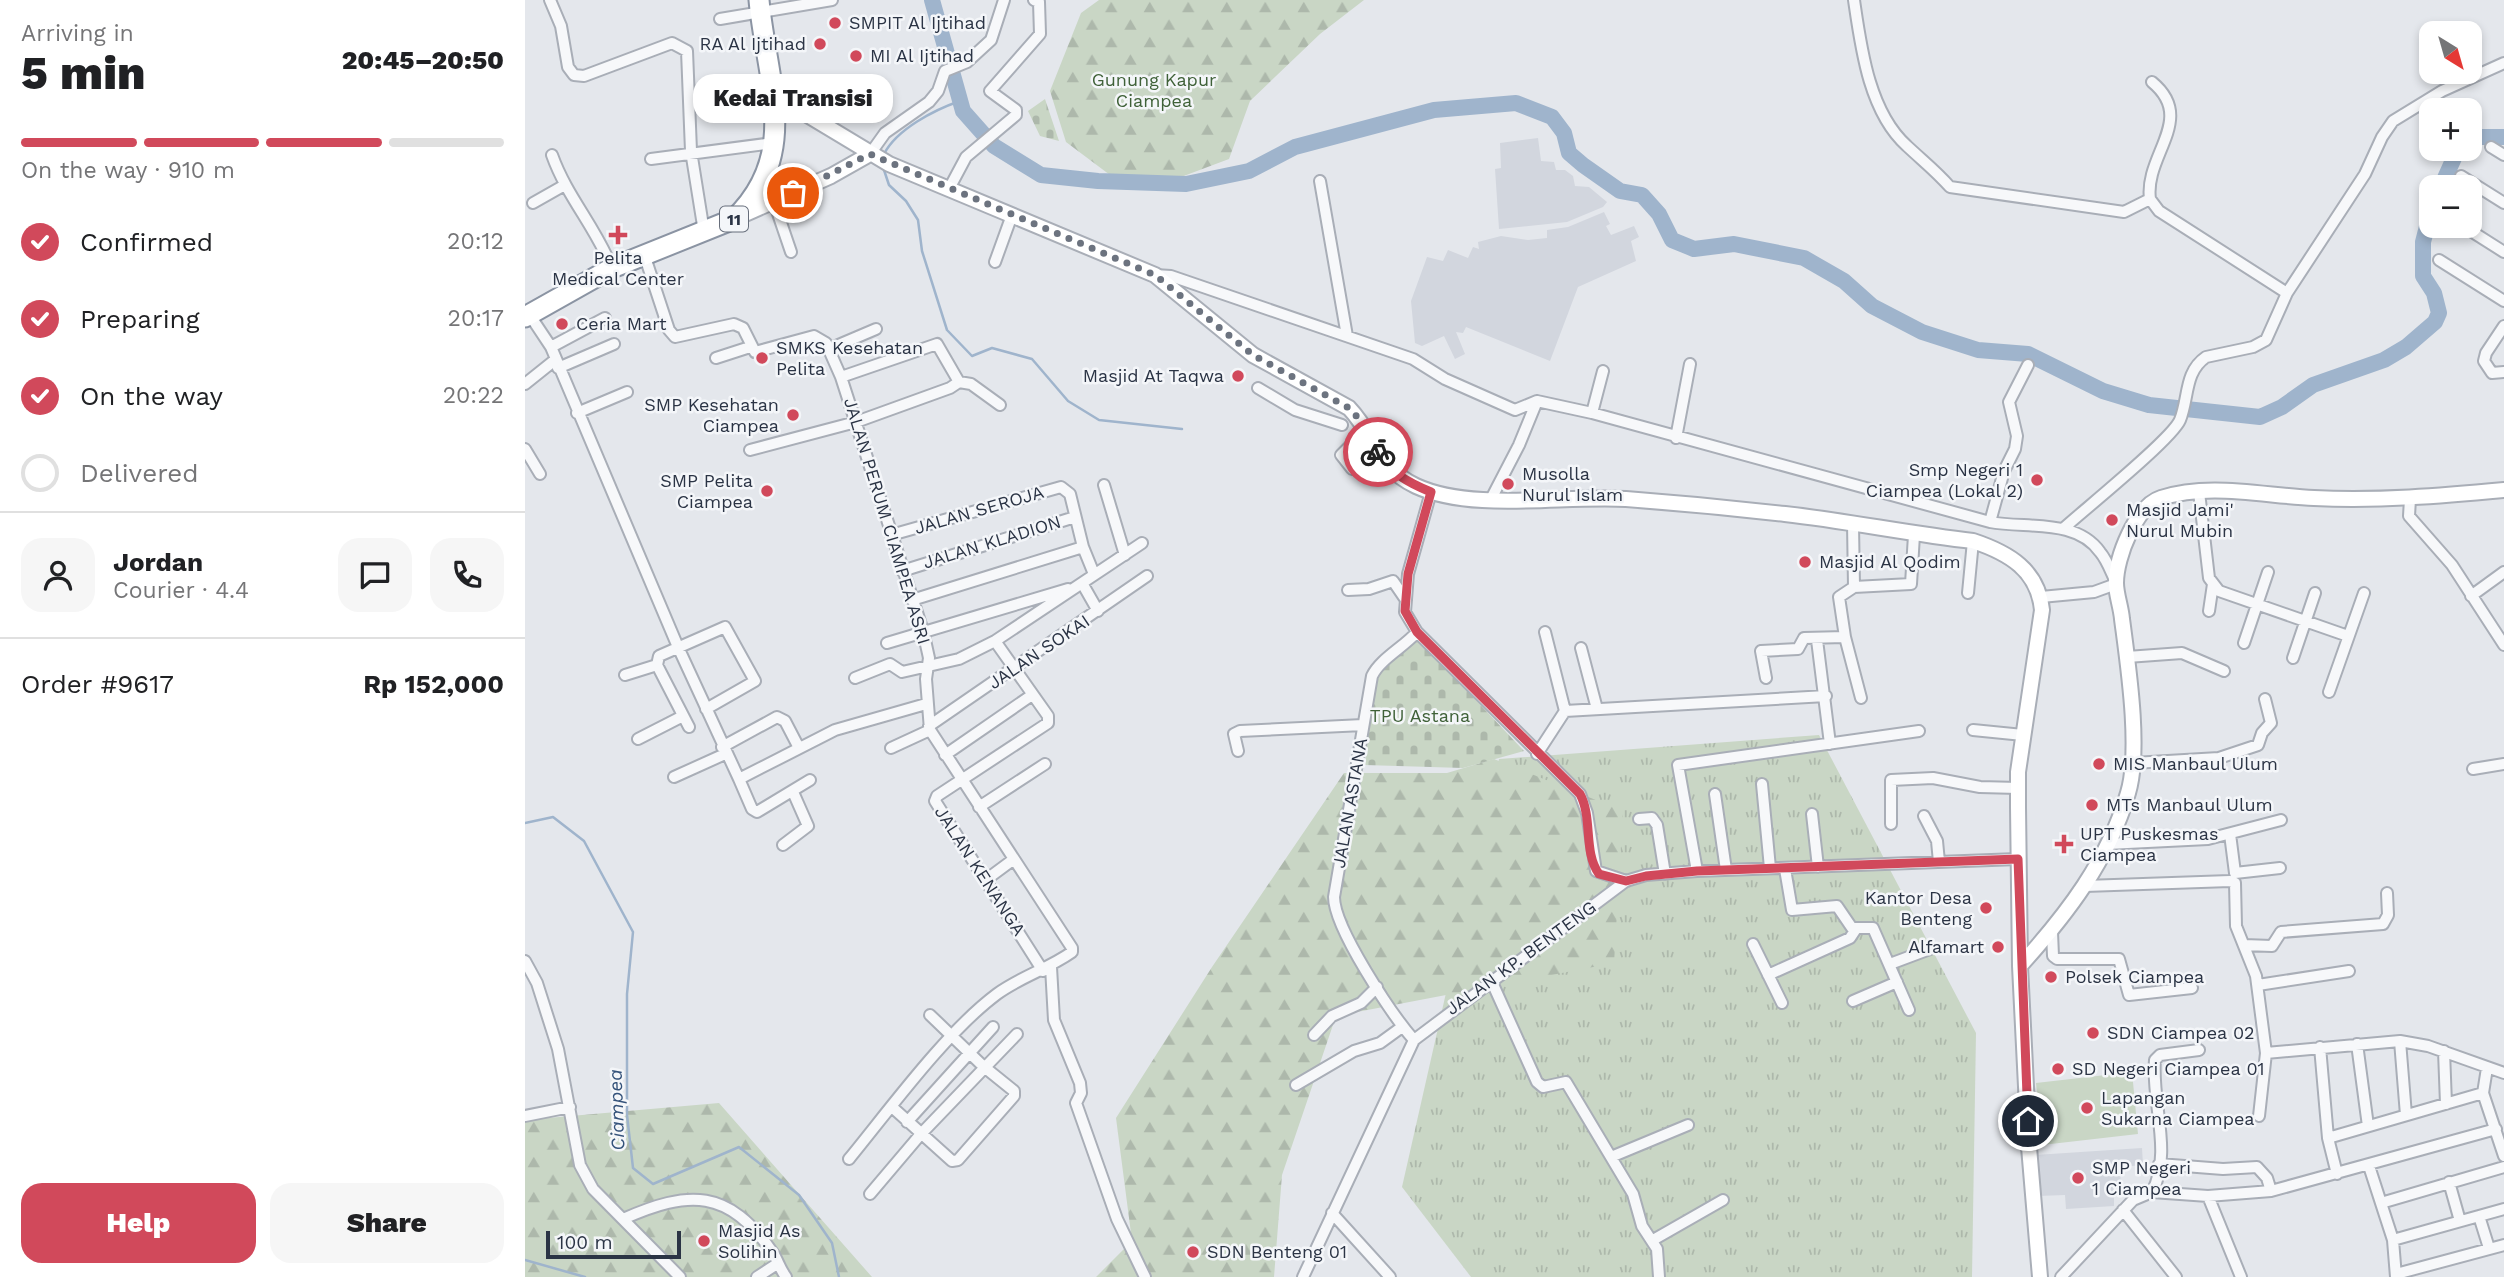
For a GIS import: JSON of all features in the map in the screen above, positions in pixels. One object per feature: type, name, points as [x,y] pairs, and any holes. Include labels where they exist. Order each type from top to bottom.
[{"type":"highway","name":"11","points":[[526,314],[612,268],[734,219],[759,189],[773,143],[776,96],[759,6]]},
{"type":"main road","points":[[776,96],[870,154],[1155,275],[1253,355],[1349,408],[1366,430],[1380,456],[1397,474],[1431,492],[1491,499],[1623,499],[1785,514],[1914,535],[1973,541],[2000,550],[2024,568],[2041,597],[2041,629],[2018,788],[2020,966],[2029,1147],[2040,1277]]},
{"type":"main road","points":[[734,219],[870,154]]},
{"type":"main road","points":[[2020,966],[2052,932],[2085,886],[2108,844],[2128,794],[2133,763],[2127,657],[2116,583],[2126,544],[2143,510],[2158,499],[2199,492],[2315,498],[2410,499],[2504,490]]},
{"type":"street","points":[[550,0],[561,26],[568,67],[574,75],[584,76],[672,43],[683,46],[689,58],[691,151],[703,232]]},
{"type":"street","points":[[720,19],[759,6],[832,0]]},
{"type":"street","points":[[870,154],[885,132],[929,103],[938,91],[946,71],[967,62],[991,40],[1004,0]]},
{"type":"street","points":[[950,187],[966,157],[978,144],[1014,119],[1016,110],[991,91],[1040,34],[1039,2],[1034,0]]},
{"type":"street","points":[[1854,0],[1871,93],[1905,145],[1928,162],[1951,187],[2124,212],[2150,200]]},
{"type":"street","points":[[2064,528],[2180,421],[2192,372],[2200,361],[2206,357],[2253,347],[2266,340],[2287,293],[2365,174],[2393,121],[2442,91],[2504,63]]},
{"type":"street","points":[[2152,82],[2169,101],[2170,116],[2169,132],[2151,171],[2150,200],[2159,211],[2287,293]]},
{"type":"street","points":[[651,159],[691,151],[773,143]]},
{"type":"street","points":[[2491,147],[2504,155]]},
{"type":"street","points":[[552,155],[563,186],[599,236],[612,268]]},
{"type":"street","points":[[1320,181],[1347,337]]},
{"type":"street","points":[[533,203],[563,186]]},
{"type":"street","points":[[2482,189],[2504,203]]},
{"type":"street","points":[[774,202],[791,252]]},
{"type":"street","points":[[995,262],[1012,215]]},
{"type":"street","points":[[2482,238],[2504,252]]},
{"type":"street","points":[[644,254],[672,335],[679,338],[737,324],[743,328],[750,347],[758,352],[814,336],[823,338],[829,349],[876,329]]},
{"type":"street","points":[[2439,260],[2504,301]]},
{"type":"street","points":[[1155,275],[1171,276],[1413,359],[1445,379],[1515,410],[1537,401],[1593,413],[1676,438],[1990,522],[2029,528],[2064,528],[2093,543],[2101,552],[2116,583],[2094,592],[2041,597]]},
{"type":"street","points":[[526,314],[551,347],[678,647],[752,809],[757,812],[810,780]]},
{"type":"street","points":[[551,347],[605,318]]},
{"type":"street","points":[[2504,326],[2486,353],[2484,361],[2492,373],[2504,372]]},
{"type":"street","points":[[525,384],[557,364],[614,344]]},
{"type":"street","points":[[841,377],[937,344],[960,382]]},
{"type":"street","points":[[716,358],[750,347]]},
{"type":"street","name":"JALAN PERUM CIAMPEA ASRI","points":[[829,349],[841,377],[891,535],[906,569],[912,600],[923,631],[929,666],[926,704],[929,728],[1072,948],[1072,952],[1047,969],[997,994],[951,1038],[849,1159]]},
{"type":"street","points":[[1676,438],[1690,364]]},
{"type":"street","points":[[1990,522],[2017,436],[2008,402],[2028,365]]},
{"type":"street","points":[[1593,413],[1603,371]]},
{"type":"street","points":[[750,450],[856,422],[960,382],[971,384],[1000,405]]},
{"type":"street","points":[[1258,388],[1296,410],[1340,428],[1349,408]]},
{"type":"street","points":[[577,413],[627,392]]},
{"type":"street","points":[[1491,499],[1520,445],[1537,401]]},
{"type":"street","points":[[1366,430],[1341,455],[1352,469],[1367,466],[1380,456]]},
{"type":"street","points":[[525,449],[540,474]]},
{"type":"street","points":[[1104,485],[1125,555]]},
{"type":"street","name":"JALAN SEROJA","points":[[891,535],[1061,487],[1067,489],[1075,517]]},
{"type":"street","points":[[1431,492],[1408,574],[1405,611],[1417,632],[1537,754],[1557,769],[1585,804],[1596,871],[1626,881]]},
{"type":"street","points":[[2199,492],[2209,578],[2218,591],[2349,636]]},
{"type":"street","points":[[2410,499],[2409,516],[2452,565],[2504,645]]},
{"type":"street","points":[[1075,517],[1094,574]]},
{"type":"street","name":"JALAN KLADION","points":[[906,569],[1075,517]]},
{"type":"street","points":[[1853,524],[1854,587]]},
{"type":"street","points":[[1861,698],[1845,637],[1839,597],[1854,587],[1916,584],[1914,535]]},
{"type":"street","points":[[1968,593],[1973,541]]},
{"type":"street","points":[[855,678],[891,664],[900,672],[959,659],[995,641],[1142,543]]},
{"type":"street","points":[[912,600],[1083,547]]},
{"type":"street","points":[[2244,643],[2269,572]]},
{"type":"street","points":[[2471,596],[2504,572]]},
{"type":"street","name":"JALAN SOKAI","points":[[891,748],[929,728],[1147,576]]},
{"type":"street","points":[[1347,590],[1369,589],[1392,581],[1406,600]]},
{"type":"street","points":[[2209,611],[2213,584]]},
{"type":"street","points":[[1078,585],[1098,611]]},
{"type":"street","points":[[887,643],[1078,585]]},
{"type":"street","points":[[2293,658],[2315,593]]},
{"type":"street","points":[[2329,692],[2364,593]]},
{"type":"street","points":[[689,727],[657,665],[659,656],[725,627],[755,681],[706,709]]},
{"type":"street","name":"JALAN ASTANA","points":[[1414,1040],[1402,1027],[1343,929],[1335,914],[1334,897],[1363,725],[1376,667],[1399,651],[1417,632]]},
{"type":"street","points":[[1537,754],[1565,711],[1545,632]]},
{"type":"street","points":[[1766,678],[1761,651],[1798,649],[1804,638],[1817,640],[1845,637]]},
{"type":"street","points":[[1817,640],[1831,744]]},
{"type":"street","points":[[945,755],[1033,695],[995,641]]},
{"type":"street","points":[[1581,648],[1597,709]]},
{"type":"street","points":[[2127,657],[2182,653],[2224,671]]},
{"type":"street","points":[[625,675],[657,665]]},
{"type":"street","name":"JALAN KENANGA","points":[[1033,695],[1048,716],[1048,723],[937,796],[935,805],[1047,969]]},
{"type":"street","points":[[1565,711],[1826,696]]},
{"type":"street","points":[[2133,763],[2219,758],[2258,745],[2262,733],[2271,723],[2265,699]]},
{"type":"street","points":[[739,779],[798,746],[848,725],[926,704]]},
{"type":"street","points":[[638,738],[683,716]]},
{"type":"street","points":[[674,777],[777,717],[785,721],[798,746]]},
{"type":"street","points":[[1238,751],[1234,734],[1240,731],[1363,725]]},
{"type":"street","points":[[1973,730],[2024,735]]},
{"type":"street","points":[[1697,871],[1678,765],[1919,731]]},
{"type":"street","points":[[979,807],[1045,764]]},
{"type":"street","points":[[2473,769],[2504,764]]},
{"type":"street","points":[[1891,824],[1888,783],[1891,780],[1933,778],[1980,788],[2018,788]]},
{"type":"street","points":[[1762,784],[1770,869]]},
{"type":"street","points":[[783,845],[808,826],[793,792]]},
{"type":"street","points":[[1715,794],[1726,870]]},
{"type":"street","points":[[1812,814],[1818,867]]},
{"type":"street","points":[[1924,816],[1937,841],[1939,862]]},
{"type":"street","points":[[1639,819],[1652,818],[1657,825],[1665,874]]},
{"type":"street","points":[[2108,844],[2208,839],[2281,820]]},
{"type":"street","points":[[2230,834],[2235,873],[2280,869]]},
{"type":"street","points":[[987,879],[1014,859]]},
{"type":"street","name":"JALAN KP. BENTENG","points":[[1303,1277],[1414,1040],[1626,881],[1697,871],[2018,859]]},
{"type":"street","points":[[1785,869],[1792,909],[1837,906],[1856,929]]},
{"type":"street","points":[[2085,886],[2230,881],[2237,889],[2236,926],[2258,985],[2266,1053],[2259,1116]]},
{"type":"street","points":[[2244,945],[2271,946],[2281,932],[2383,924],[2387,921],[2387,893]]},
{"type":"street","points":[[1856,929],[1873,928],[1909,1010]]},
{"type":"street","points":[[1768,975],[1850,938],[1856,929]]},
{"type":"street","points":[[2052,932],[2053,956],[2057,959],[2119,959],[2129,995],[2192,988]]},
{"type":"street","points":[[1753,944],[1782,1003]]},
{"type":"street","points":[[1890,964],[1930,949]]},
{"type":"street","points":[[525,961],[547,1008],[580,1164],[593,1189],[680,1277]]},
{"type":"street","points":[[1047,969],[1053,1020],[1080,1083],[1081,1093],[1076,1103],[1117,1219],[1145,1277]]},
{"type":"street","points":[[2258,985],[2349,971]]},
{"type":"street","points":[[1491,980],[1537,1082],[1543,1087],[1566,1082],[1628,1184],[1643,1226],[1657,1249],[1659,1277]]},
{"type":"street","points":[[1853,1001],[1897,982]]},
{"type":"street","points":[[1314,1035],[1332,1016],[1361,1003],[1377,987]]},
{"type":"street","points":[[891,1107],[947,1159],[958,1160],[1015,1093],[951,1038],[930,1016]]},
{"type":"street","points":[[907,1122],[993,1027]]},
{"type":"street","points":[[1296,1085],[1354,1051],[1380,1043],[1402,1027]]},
{"type":"street","points":[[870,1194],[983,1066],[1017,1034]]},
{"type":"street","points":[[2266,1053],[2400,1041],[2444,1051],[2504,1073]]},
{"type":"street","points":[[2400,1041],[2406,1115]]},
{"type":"street","points":[[2357,1044],[2368,1126]]},
{"type":"street","points":[[2320,1047],[2328,1138],[2337,1174]]},
{"type":"street","points":[[2152,1192],[2158,1178],[2159,1164],[2155,1060],[2160,1055],[2199,1050]]},
{"type":"street","points":[[2444,1051],[2446,1104]]},
{"type":"street","points":[[2487,1068],[2483,1093],[2504,1156]]},
{"type":"street","points":[[2328,1138],[2483,1093]]},
{"type":"street","points":[[525,1116],[570,1107]]},
{"type":"street","points":[[1611,1157],[1688,1125]]},
{"type":"street","points":[[2061,1277],[2137,1195],[2152,1192],[2208,1196],[2271,1191],[2495,1129]]},
{"type":"street","points":[[2159,1164],[2223,1169],[2257,1167],[2267,1178],[2271,1191]]},
{"type":"street","points":[[2368,1166],[2393,1240],[2396,1276],[2504,1245]]},
{"type":"street","points":[[2381,1203],[2504,1167]]},
{"type":"street","points":[[2449,1182],[2461,1221]]},
{"type":"street","points":[[2208,1196],[2241,1277]]},
{"type":"street","points":[[623,1219],[679,1199],[709,1200],[731,1210],[765,1243],[786,1277]]},
{"type":"street","points":[[1653,1240],[1723,1200]]},
{"type":"street","points":[[2393,1240],[2504,1209]]},
{"type":"street","points":[[2123,1210],[2176,1277]]},
{"type":"street","points":[[1332,1213],[1389,1277]]},
{"type":"street","points":[[2479,1216],[2489,1248]]},
{"type":"street","points":[[757,1277],[776,1264]]},
{"type":"shaded area","points":[[1538,138],[1541,161],[1554,162],[1556,170],[1565,170],[1573,176],[1575,186],[1589,187],[1607,202],[1603,207],[1567,222],[1499,229],[1495,169],[1501,168],[1500,143]]},
{"type":"shaded area","points":[[1604,212],[1610,224],[1606,226],[1611,235],[1634,226],[1639,237],[1631,241],[1636,261],[1578,287],[1550,361],[1466,327],[1463,333],[1456,332],[1465,354],[1455,359],[1444,336],[1422,346],[1415,343],[1411,301],[1427,257],[1443,261],[1448,250],[1468,258],[1473,247],[1479,249],[1478,242],[1501,236],[1528,240],[1547,238],[1547,230],[1568,227]]},
{"type":"shaded area","name":"SMP Negeri 1 Ciampea","points":[[2142,1148],[2143,1165],[2120,1167],[2121,1189],[2114,1190],[2114,1206],[2066,1209],[2065,1195],[2038,1196],[2035,1155]]},
{"type":"green space","name":"Gunung Kapur Ciampea","points":[[1099,0],[1364,0],[1320,34],[1250,101],[1229,159],[1165,183],[1110,175],[1066,142],[1050,91],[1081,13]]},
{"type":"green space","points":[[1045,99],[1059,141],[1040,136],[1028,111]]},
{"type":"green space","name":"TPU Astana","points":[[1418,639],[1524,751],[1463,768],[1365,765],[1369,703],[1376,676]]},
{"type":"green space","points":[[1819,735],[1976,1033],[1972,1277],[1471,1277],[1402,1187],[1499,759]]},
{"type":"green space","points":[[1494,759],[1623,811],[1614,963],[1336,1016],[1282,1175],[1274,1277],[1096,1277],[1132,1241],[1116,1118],[1212,967],[1344,773],[1447,773]]},
{"type":"green space","name":"Lapangan Sukarna Ciampea","points":[[2132,1072],[2138,1134],[2042,1145],[2036,1083]]},
{"type":"green space","points":[[719,1103],[872,1277],[525,1277],[525,1120]]},
{"type":"waterway","points":[[932,0],[963,111],[994,146],[1041,175],[1098,181],[1186,184],[1249,171],[1295,147],[1434,110],[1516,103],[1552,117],[1564,133],[1569,153],[1583,165],[1620,191],[1642,195],[1659,214],[1672,240],[1694,249],[1734,244],[1804,258],[1844,281],[1872,306],[1922,332],[1978,350],[2028,354],[2103,391],[2149,405],[2260,417],[2282,407],[2313,385],[2384,360],[2406,347],[2435,322],[2439,313],[2434,293],[2423,276],[2424,238]]},
{"type":"waterway","points":[[884,154],[907,129],[928,115],[960,101]]},
{"type":"waterway","points":[[2482,137],[2504,137]]},
{"type":"waterway","points":[[2446,175],[2453,161]]},
{"type":"waterway","points":[[883,167],[889,185],[906,201],[918,220],[922,251],[947,330],[972,356],[992,348],[1032,359],[1068,401],[1099,420],[1182,429]]},
{"type":"waterway","name":"Ciampea","points":[[525,823],[553,817],[584,841],[633,932],[627,994],[627,1115],[633,1168],[653,1184],[739,1147],[799,1195],[832,1243],[839,1277]]},
{"type":"waterway","points":[[525,1260],[585,1277]]},
{"type":"way so far","points":[[793,193],[870,154],[1155,275],[1253,355],[1349,408],[1361,421],[1378,452]]},
{"type":"place","name":"SMPIT Al Ijtihad","points":[[835,23]]},
{"type":"place","name":"RA Al Ijtihad","points":[[820,44]]},
{"type":"place","name":"MI Al Ijtihad","points":[[856,56]]},
{"type":"place","name":"Kedai Transisi","points":[[793,193]]},
{"type":"place","name":"Pelita Medical Center","points":[[618,235]]},
{"type":"place","name":"Ceria Mart","points":[[562,324]]},
{"type":"place","name":"SMKS Kesehatan Pelita","points":[[762,358]]},
{"type":"place","name":"Masjid At Taqwa","points":[[1238,376]]},
{"type":"place","name":"SMP Kesehatan Ciampea","points":[[793,415]]},
{"type":"place","name":"Smp Negeri 1 Ciampea (Lokal 2)","points":[[2037,480]]},
{"type":"place","name":"Musolla Nurul Islam","points":[[1508,484]]},
{"type":"place","name":"SMP Pelita Ciampea","points":[[767,491]]},
{"type":"place","name":"Masjid Jami' Nurul Mubin","points":[[2112,520]]},
{"type":"place","name":"Masjid Al Qodim","points":[[1805,562]]},
{"type":"place","name":"MIS Manbaul Ulum","points":[[2099,764]]},
{"type":"place","name":"MTs Manbaul Ulum","points":[[2092,805]]},
{"type":"place","name":"UPT Puskesmas Ciampea","points":[[2064,844]]},
{"type":"place","name":"Kantor Desa Benteng","points":[[1986,908]]},
{"type":"place","name":"Alfamart","points":[[1998,947]]},
{"type":"place","name":"Polsek Ciampea","points":[[2051,977]]},
{"type":"place","name":"SDN Ciampea 02","points":[[2093,1033]]},
{"type":"place","name":"SD Negeri Ciampea 01","points":[[2058,1069]]},
{"type":"place","name":"Lapangan Sukarna Ciampea","points":[[2087,1108]]},
{"type":"place","name":"SMP Negeri 1 Ciampea","points":[[2078,1178]]},
{"type":"place","name":"Masjid As Solihin","points":[[704,1241]]},
{"type":"place","name":"SDN Benteng 01","points":[[1193,1252]]},
{"type":"route","points":[[1378,452],[1386,466],[1406,481],[1431,492],[1408,574],[1405,611],[1417,632],[1580,794],[1589,822],[1593,861],[1599,874],[1626,881],[1646,876],[1697,871],[2018,859],[2028,1121]]}]
